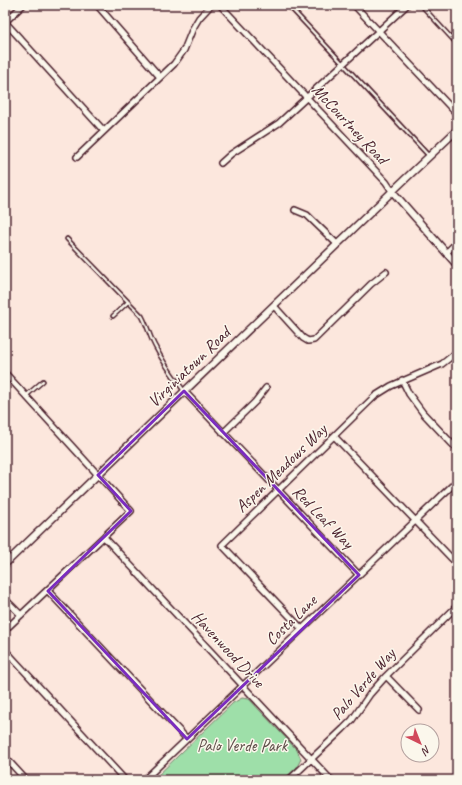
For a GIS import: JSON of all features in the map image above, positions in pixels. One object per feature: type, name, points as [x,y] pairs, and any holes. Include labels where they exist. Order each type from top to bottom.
[{"type":"street","points":[[23,5],[5,22],[104,131]]},
{"type":"street","points":[[97,5],[160,77]]},
{"type":"street","points":[[77,157],[174,64],[184,50],[193,28],[211,5]]},
{"type":"street","name":"McCourtney Road","points":[[220,5],[386,182],[392,191],[457,265]]},
{"type":"street","points":[[354,5],[457,114]]},
{"type":"street","points":[[221,163],[231,154],[273,127],[307,98],[407,5]]},
{"type":"street","name":"Virginiatown Road","points":[[5,564],[457,130]]},
{"type":"street","points":[[295,210],[307,215],[337,244]]},
{"type":"street","points":[[446,253],[457,242]]},
{"type":"street","points":[[274,306],[303,338],[308,341],[314,340],[386,272]]},
{"type":"street","name":"Aspen Meadows Way","points":[[302,629],[222,545],[375,396],[402,380],[442,364],[457,352]]},
{"type":"street","points":[[5,373],[131,511],[5,630]]},
{"type":"street","points":[[402,380],[412,398],[423,413],[457,449]]},
{"type":"street","points":[[223,432],[255,402],[266,388]]},
{"type":"street","name":"Red Leaf Way","points":[[184,391],[359,575]]},
{"type":"street","points":[[334,436],[457,564]]},
{"type":"street","name":"Costa Lane","points":[[144,780],[457,481]]},
{"type":"street","name":"Havenwood Drive","points":[[104,537],[331,780]]},
{"type":"street","points":[[48,591],[187,739]]},
{"type":"street","points":[[5,599],[21,615]]},
{"type":"street","name":"Palo Verde Way","points":[[289,780],[352,720],[370,694],[386,676],[457,606]]},
{"type":"street","points":[[5,650],[126,780]]},
{"type":"street","points":[[386,676],[419,710]]},
{"type":"street","points":[[5,757],[26,780]]},
{"type":"lane","points":[[288,5],[430,156]]},
{"type":"lane","points":[[421,5],[457,44]]},
{"type":"lane","points":[[67,239],[142,316],[164,364],[184,391]]},
{"type":"lane","points":[[113,316],[128,302]]},
{"type":"lane","points":[[26,396],[43,381]]},
{"type":"highlighted area","points":[[184,391],[359,575],[187,739],[48,591],[131,511],[98,475]]},
{"type":"green space","name":"Palo Verde Park","points":[[242,698],[249,699],[297,750],[301,759],[297,767],[283,780],[153,780],[233,703]]}]
